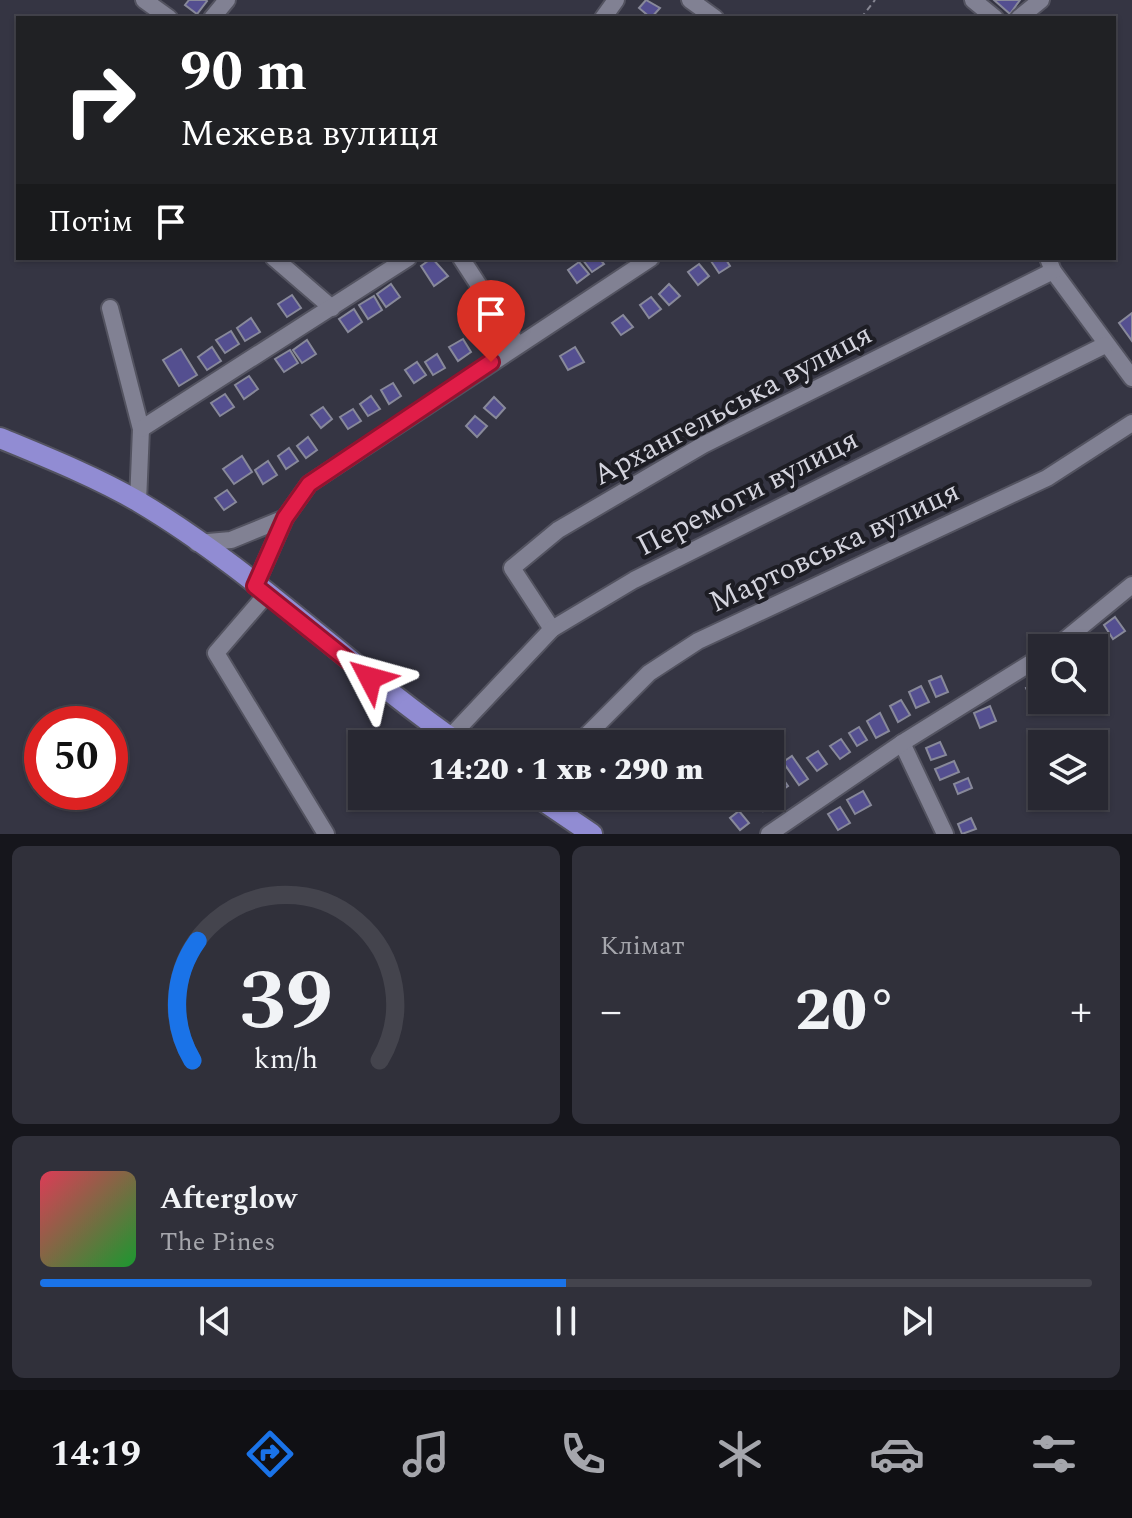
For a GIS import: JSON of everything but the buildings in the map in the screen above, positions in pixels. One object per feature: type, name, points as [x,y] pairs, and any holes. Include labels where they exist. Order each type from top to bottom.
[{"type":"main road","points":[[0,438],[138,502],[261,590],[442,730]]},
{"type":"main road","points":[[557,810],[592,834]]},
{"type":"street","points":[[144,0],[166,16]]},
{"type":"street","points":[[214,16],[227,0]]},
{"type":"street","points":[[690,0],[712,16]]},
{"type":"street","points":[[973,0],[993,16]]},
{"type":"street","points":[[1021,16],[1041,0]]},
{"type":"street","points":[[276,260],[332,308]]},
{"type":"street","points":[[141,429],[405,260]]},
{"type":"street","points":[[462,260],[517,344]]},
{"type":"street","points":[[326,834],[216,653],[261,590],[285,518],[309,484],[648,260]]},
{"type":"street","points":[[1051,264],[1105,345],[1132,378]]},
{"type":"street","name":"Архангельська вулиця","points":[[552,629],[512,568],[558,530],[703,445],[1051,264]]},
{"type":"street","points":[[110,308],[141,429],[138,502]]},
{"type":"street","name":"Перемоги вулиця","points":[[464,730],[552,629],[634,580],[1105,345]]},
{"type":"street","name":"Мартовська вулиця","points":[[592,730],[649,673],[698,641],[1047,478],[1132,423]]},
{"type":"street","points":[[197,543],[231,540],[285,518]]},
{"type":"street","points":[[1072,634],[1132,585]]},
{"type":"street","points":[[769,834],[902,743],[1028,665]]},
{"type":"street","points":[[902,743],[945,834]]},
{"type":"path","points":[[863,16],[875,0]]},
{"type":"route","points":[[370,678],[255,586],[285,518],[309,484],[491,362]]}]
